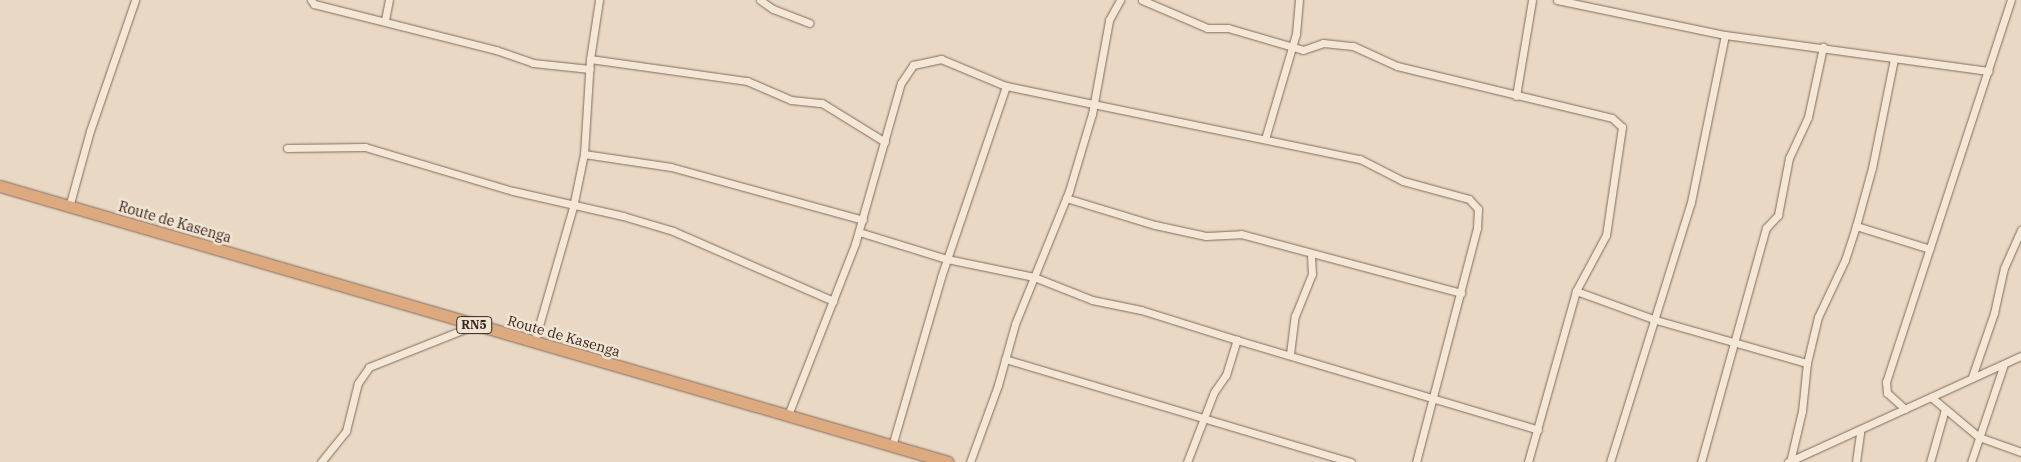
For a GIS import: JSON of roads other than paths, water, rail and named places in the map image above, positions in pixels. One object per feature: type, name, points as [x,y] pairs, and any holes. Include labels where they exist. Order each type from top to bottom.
[{"type":"highway","name":"Route de Kasenga","points":[[0,186],[948,462]]},
{"type":"street","points":[[69,207],[90,131],[135,0]]},
{"type":"street","points":[[311,0],[314,4],[385,20],[533,63],[590,69]]},
{"type":"street","points":[[385,20],[389,0]]},
{"type":"street","points":[[534,343],[573,207],[584,154],[590,59],[599,0]]},
{"type":"street","points":[[760,0],[773,9],[809,23]]},
{"type":"street","points":[[970,462],[1034,277],[1066,198],[1092,114],[1092,103],[1109,20],[1120,0]]},
{"type":"street","points":[[1142,0],[1196,24],[1228,28],[1275,40],[1292,49],[1303,50],[1323,43],[1353,46],[1397,66],[1612,118],[1622,127],[1606,235],[1576,291],[1528,462]]},
{"type":"street","points":[[1266,139],[1292,49],[1300,0]]},
{"type":"street","points":[[1516,96],[1532,0]]},
{"type":"street","points":[[1557,0],[1725,35],[1894,59],[1989,70]]},
{"type":"street","points":[[1905,409],[1887,393],[1886,382],[2011,0]]},
{"type":"street","points":[[1610,462],[1656,320],[1701,163],[1725,35]]},
{"type":"street","points":[[1701,462],[1766,228],[1778,215],[1789,158],[1808,117],[1823,48]]},
{"type":"street","points":[[590,59],[747,81],[791,100],[822,103],[885,142]]},
{"type":"street","points":[[1789,462],[1802,411],[1807,363],[1818,317],[1845,260],[1856,226],[1872,168],[1894,59]]},
{"type":"street","points":[[788,415],[859,232],[901,83],[913,65],[941,60],[1006,86],[1360,159],[1403,180],[1469,199],[1478,209],[1477,228],[1434,399],[1416,462]]},
{"type":"street","points":[[892,446],[947,259],[1006,86]]},
{"type":"street","points":[[287,148],[365,147],[573,207],[623,216],[672,231],[833,301]]},
{"type":"street","points":[[584,154],[671,167],[863,220]]},
{"type":"street","points":[[1066,198],[1163,227],[1206,236],[1241,234],[1311,255],[1368,267],[1461,293]]},
{"type":"street","points":[[1856,226],[1930,249]]},
{"type":"street","points":[[1972,377],[1994,312],[2004,268],[2021,230]]},
{"type":"street","points":[[859,232],[947,259],[1034,277],[1092,300],[1141,310],[1538,430]]},
{"type":"street","points":[[1290,354],[1295,316],[1312,274],[1311,255]]},
{"type":"street","points":[[1576,291],[1656,320],[1735,341],[1779,357],[1807,363]]},
{"type":"street","points":[[321,462],[346,431],[358,383],[370,367],[424,348],[475,325]]},
{"type":"street","points":[[1187,462],[1202,420],[1226,375],[1237,340]]},
{"type":"street","points":[[1789,462],[1860,432],[1972,377],[2021,356]]},
{"type":"street","points":[[1005,359],[1202,420],[1351,462]]},
{"type":"street","points":[[1971,462],[2004,364]]},
{"type":"street","points":[[1931,397],[1979,437],[2021,452]]},
{"type":"street","points":[[1930,462],[1945,409]]},
{"type":"street","points":[[1856,462],[1860,432]]}]
